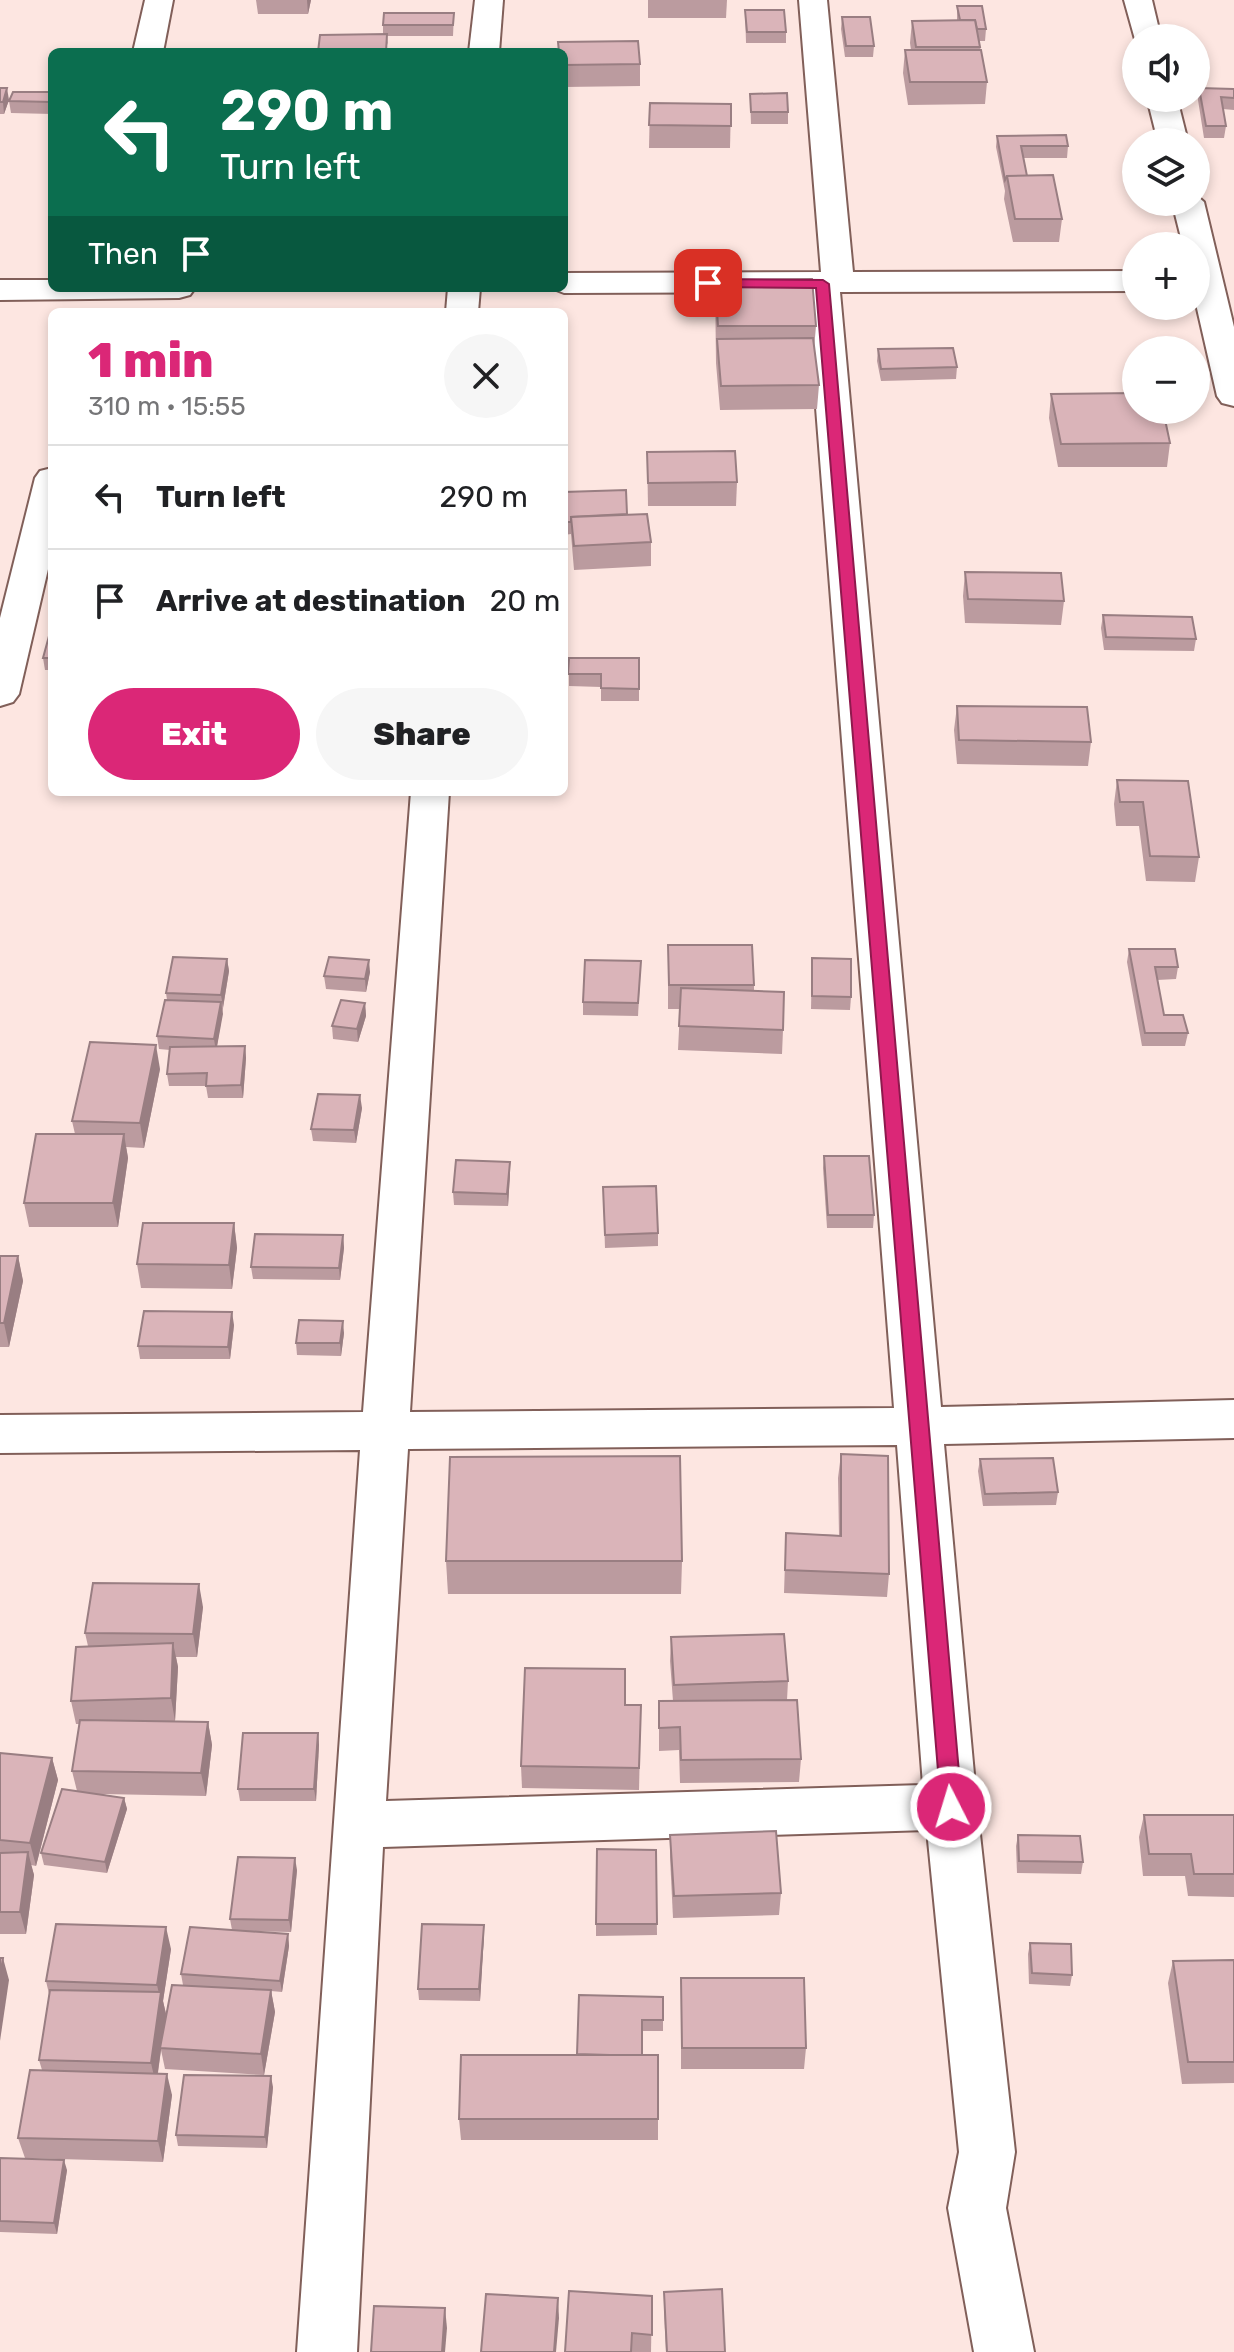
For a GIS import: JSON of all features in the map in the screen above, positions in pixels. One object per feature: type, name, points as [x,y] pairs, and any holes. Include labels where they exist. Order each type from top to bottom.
[{"type":"street","points":[[149,48],[159,0]]},
{"type":"street","points":[[484,48],[489,0]]},
{"type":"street","points":[[813,0],[830,283],[918,1426],[951,1807],[987,2152],[977,2208],[1004,2352]]},
{"type":"street","points":[[1138,0],[1144,24]]},
{"type":"street","points":[[1192,216],[1213,280],[1234,396]]},
{"type":"street","points":[[568,283],[1122,281]]},
{"type":"street","points":[[0,290],[96,297],[142,292]]},
{"type":"street","points":[[0,694],[48,495]]},
{"type":"street","points":[[327,2352],[358,1825],[430,796]]},
{"type":"street","points":[[0,1434],[918,1426],[1234,1419]]},
{"type":"street","points":[[358,1825],[951,1807]]},
{"type":"building","points":[[957,6],[982,6],[986,29],[977,29],[975,20],[960,20]]},
{"type":"building","points":[[745,10],[784,10],[786,32],[747,32]]},
{"type":"building","points":[[384,13],[454,13],[453,25],[383,25]]},
{"type":"building","points":[[842,17],[870,17],[874,46],[846,46]]},
{"type":"building","points":[[975,20],[980,47],[916,47],[912,21]]},
{"type":"building","points":[[387,34],[386,48],[318,48],[320,35]]},
{"type":"building","points":[[638,41],[640,64],[568,65],[568,48],[559,48],[558,42]]},
{"type":"building","points":[[905,50],[981,50],[987,82],[910,82]]},
{"type":"building","points":[[0,88],[7,88],[3,102],[0,102]]},
{"type":"building","points":[[1210,88],[1234,89],[1234,98],[1221,97],[1226,126],[1206,126],[1203,112],[1210,112]]},
{"type":"building","points":[[13,92],[48,92],[48,102],[9,101]]},
{"type":"building","points":[[787,93],[788,112],[751,112],[750,94]]},
{"type":"building","points":[[650,103],[731,104],[731,126],[649,125]]},
{"type":"building","points":[[1066,135],[1068,146],[1021,146],[1027,176],[1007,176],[1005,180],[997,136]]},
{"type":"building","points":[[1053,175],[1062,219],[1015,219],[1007,176]]},
{"type":"building","points":[[812,279],[816,326],[718,326],[715,280]]},
{"type":"building","points":[[813,338],[819,385],[721,386],[717,339]]},
{"type":"building","points":[[953,348],[957,367],[881,369],[878,349]]},
{"type":"building","points":[[1122,393],[1122,424],[1166,424],[1170,443],[1061,444],[1051,394]]},
{"type":"building","points":[[735,451],[737,482],[648,483],[647,452]]},
{"type":"building","points":[[626,490],[627,514],[571,517],[571,522],[568,522],[568,492]]},
{"type":"building","points":[[647,514],[651,542],[574,546],[571,517]]},
{"type":"building","points":[[965,572],[1061,573],[1064,601],[968,599]]},
{"type":"building","points":[[1103,615],[1192,617],[1196,639],[1106,637]]},
{"type":"building","points":[[48,640],[48,658],[43,658]]},
{"type":"building","points":[[569,658],[639,658],[639,689],[601,688],[601,674],[568,674]]},
{"type":"building","points":[[957,706],[1087,707],[1091,742],[959,740]]},
{"type":"building","points":[[1117,780],[1188,781],[1199,857],[1150,856],[1143,802],[1120,802]]},
{"type":"building","points":[[668,945],[752,945],[754,985],[669,985]]},
{"type":"building","points":[[1129,949],[1175,949],[1178,967],[1155,967],[1164,1015],[1183,1015],[1188,1033],[1145,1033]]},
{"type":"building","points":[[173,957],[227,959],[221,995],[166,993]]},
{"type":"building","points":[[329,957],[369,960],[365,979],[324,976]]},
{"type":"building","points":[[812,958],[851,959],[851,997],[812,996]]},
{"type":"building","points":[[585,960],[641,961],[638,1003],[583,1002]]},
{"type":"building","points":[[681,988],[784,992],[783,1030],[679,1026]]},
{"type":"building","points":[[165,1000],[221,1002],[214,1039],[157,1036]]},
{"type":"building","points":[[341,1000],[365,1003],[357,1029],[332,1026]]},
{"type":"building","points":[[90,1042],[156,1045],[140,1123],[72,1121]]},
{"type":"building","points":[[245,1046],[241,1085],[206,1086],[207,1073],[167,1074],[170,1047]]},
{"type":"building","points":[[318,1094],[360,1095],[354,1130],[311,1129]]},
{"type":"building","points":[[36,1134],[124,1134],[113,1203],[24,1203]]},
{"type":"building","points":[[824,1156],[869,1156],[874,1215],[828,1215]]},
{"type":"building","points":[[456,1160],[510,1162],[507,1194],[453,1192]]},
{"type":"building","points":[[656,1186],[658,1233],[605,1235],[603,1187]]},
{"type":"building","points":[[143,1223],[234,1223],[229,1265],[137,1264]]},
{"type":"building","points":[[255,1234],[343,1235],[339,1268],[251,1267]]},
{"type":"building","points":[[0,1256],[18,1256],[4,1323],[0,1323]]},
{"type":"building","points":[[144,1311],[232,1312],[228,1347],[138,1346]]},
{"type":"building","points":[[299,1320],[343,1321],[340,1343],[296,1343]]},
{"type":"building","points":[[841,1454],[888,1456],[889,1574],[785,1570],[786,1533],[841,1536]]},
{"type":"building","points":[[680,1456],[682,1561],[446,1561],[450,1457]]},
{"type":"building","points":[[1053,1458],[1058,1492],[985,1494],[980,1459]]},
{"type":"building","points":[[93,1583],[199,1584],[193,1634],[85,1633]]},
{"type":"building","points":[[784,1634],[788,1681],[674,1685],[671,1637]]},
{"type":"building","points":[[173,1643],[171,1698],[71,1701],[76,1647]]},
{"type":"building","points":[[525,1668],[625,1669],[625,1705],[641,1705],[639,1768],[521,1766]]},
{"type":"building","points":[[797,1700],[801,1759],[681,1760],[680,1727],[659,1728],[659,1701]]},
{"type":"building","points":[[80,1720],[208,1722],[201,1773],[72,1771]]},
{"type":"building","points":[[243,1733],[318,1733],[314,1789],[238,1789]]},
{"type":"building","points":[[0,1753],[52,1758],[30,1843],[0,1840]]},
{"type":"building","points":[[62,1789],[124,1798],[105,1862],[41,1853]]},
{"type":"building","points":[[1144,1815],[1234,1815],[1234,1874],[1194,1874],[1191,1854],[1149,1854]]},
{"type":"building","points":[[776,1831],[781,1893],[674,1896],[670,1835]]},
{"type":"building","points":[[1018,1835],[1080,1836],[1083,1862],[1019,1861]]},
{"type":"building","points":[[597,1849],[656,1850],[657,1924],[596,1924]]},
{"type":"building","points":[[28,1852],[20,1912],[0,1912],[0,1853]]},
{"type":"building","points":[[238,1857],[295,1858],[289,1920],[230,1919]]},
{"type":"building","points":[[56,1924],[166,1927],[157,1985],[46,1981]]},
{"type":"building","points":[[422,1924],[484,1925],[479,1989],[418,1989]]},
{"type":"building","points":[[190,1927],[288,1934],[280,1981],[181,1974]]},
{"type":"building","points":[[1030,1943],[1071,1944],[1072,1975],[1032,1973]]},
{"type":"building","points":[[1234,1960],[1234,2062],[1188,2062],[1173,1961]]},
{"type":"building","points":[[681,1978],[804,1978],[806,2048],[682,2048]]},
{"type":"building","points":[[172,1985],[271,1990],[261,2054],[160,2048]]},
{"type":"building","points":[[50,1990],[161,1992],[151,2063],[39,2060]]},
{"type":"building","points":[[579,1995],[663,1997],[663,2020],[642,2020],[642,2056],[577,2054]]},
{"type":"building","points":[[461,2055],[658,2055],[658,2119],[459,2119]]},
{"type":"building","points":[[30,2070],[167,2074],[158,2141],[18,2138]]},
{"type":"building","points":[[184,2075],[271,2076],[265,2137],[176,2135]]},
{"type":"building","points":[[0,2158],[64,2160],[54,2223],[0,2221]]},
{"type":"building","points":[[722,2289],[725,2352],[667,2352],[664,2292]]},
{"type":"building","points":[[569,2291],[652,2296],[652,2335],[632,2333],[631,2352],[565,2352]]},
{"type":"building","points":[[486,2294],[558,2298],[554,2352],[481,2352]]},
{"type":"building","points":[[374,2306],[445,2308],[442,2352],[371,2352]]},
{"type":"route","points":[[708,283],[823,284],[951,1807]]}]
